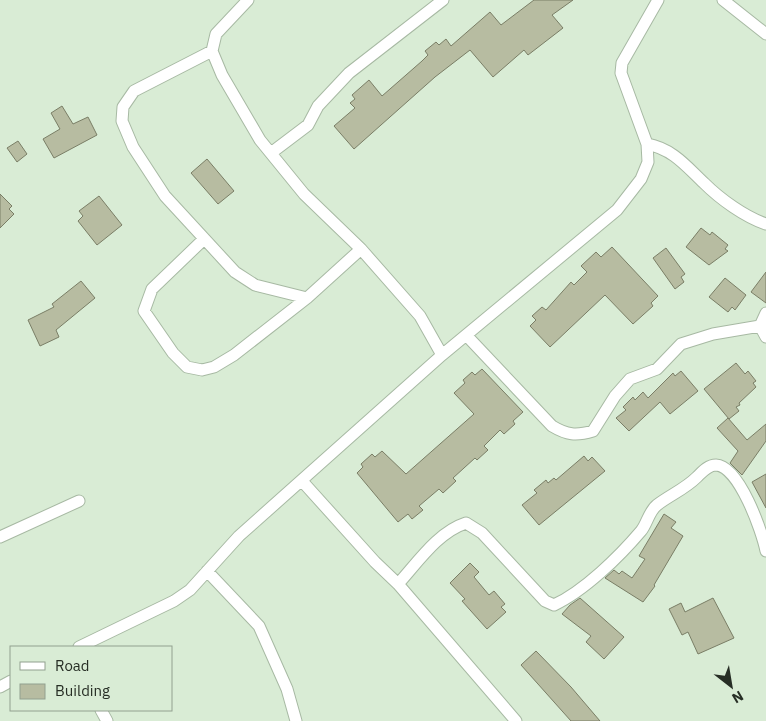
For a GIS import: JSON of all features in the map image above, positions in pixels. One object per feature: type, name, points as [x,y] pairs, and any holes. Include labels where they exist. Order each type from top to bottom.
[{"type":"street","points":[[248,0],[216,34],[212,51],[222,75],[260,140],[304,194],[361,249],[420,316],[442,355]]},
{"type":"street","points":[[271,153],[308,125],[318,106],[349,73],[443,0]]},
{"type":"street","points":[[81,646],[174,601],[190,590],[239,536],[442,355],[616,210],[640,179],[648,162],[648,144],[621,73],[622,63],[658,0]]},
{"type":"street","points":[[724,0],[766,34]]},
{"type":"street","points":[[212,51],[134,91],[123,107],[122,121],[133,147],[165,196],[245,280],[255,285],[307,298]]},
{"type":"street","points":[[648,144],[662,147],[676,155],[724,200],[766,224]]},
{"type":"street","points":[[204,239],[157,283],[152,289],[144,311],[173,353],[187,367],[202,370],[214,367],[234,355],[307,298],[361,249]]},
{"type":"street","points":[[760,326],[766,313]]},
{"type":"street","points":[[466,336],[552,426],[564,434],[578,435],[593,430],[615,396],[630,379],[657,369],[680,344],[713,334],[760,326]]},
{"type":"street","points":[[760,326],[766,337]]},
{"type":"street","points":[[398,584],[434,544],[454,527],[466,523],[482,533],[545,601],[554,605],[570,598],[612,561],[642,530],[655,506],[686,486],[704,470],[714,465],[723,467],[738,484],[762,533],[766,551]]},
{"type":"street","points":[[302,481],[375,562],[398,584],[516,721]]},
{"type":"street","points":[[0,537],[79,501]]},
{"type":"street","points":[[207,571],[259,626],[287,689],[296,721]]},
{"type":"building","points":[[534,0],[573,0],[552,15],[563,28],[528,55],[524,50],[493,77],[470,50],[435,77],[354,149],[334,126],[355,108],[350,103],[355,99],[352,95],[369,80],[382,96],[428,55],[425,51],[436,42],[439,45],[446,39],[451,46],[490,12],[501,25]]},
{"type":"building","points":[[62,106],[73,124],[88,117],[97,135],[54,158],[43,139],[60,129],[51,113]]},
{"type":"building","points":[[18,141],[27,154],[17,162],[7,148]]},
{"type":"building","points":[[207,159],[234,191],[218,204],[191,173]]},
{"type":"building","points":[[0,194],[12,206],[9,209],[14,214],[0,228]]},
{"type":"building","points":[[99,196],[122,225],[97,245],[78,221],[83,216],[79,211]]},
{"type":"building","points":[[701,228],[710,235],[712,232],[728,245],[725,249],[728,251],[709,265],[686,247]]},
{"type":"building","points":[[612,247],[658,296],[651,303],[653,306],[633,324],[605,295],[550,347],[530,326],[536,320],[532,316],[542,307],[546,310],[571,282],[574,285],[587,272],[581,266],[596,252],[601,257]]},
{"type":"building","points":[[666,248],[685,274],[681,277],[684,282],[675,289],[653,258]]},
{"type":"building","points":[[766,272],[766,303],[751,292]]},
{"type":"building","points":[[725,278],[746,295],[735,310],[732,307],[728,312],[709,297]]},
{"type":"building","points":[[81,281],[95,298],[56,330],[59,337],[40,346],[28,320],[54,307],[52,304]]},
{"type":"building","points":[[736,363],[745,374],[748,371],[756,381],[753,383],[756,387],[739,403],[740,405],[736,407],[739,411],[729,419],[704,389]]},
{"type":"building","points":[[482,369],[523,412],[513,421],[515,424],[504,434],[500,430],[484,446],[488,450],[477,460],[475,458],[453,478],[456,481],[443,493],[439,489],[419,506],[423,510],[412,519],[408,514],[398,522],[357,473],[363,467],[361,464],[372,454],[375,457],[382,451],[406,474],[474,414],[454,393],[465,383],[463,380],[472,372],[475,375]]},
{"type":"building","points":[[681,371],[698,391],[670,414],[660,402],[629,431],[616,418],[626,410],[623,407],[633,397],[635,400],[643,392],[648,398],[673,373],[675,376]]},
{"type":"building","points":[[728,418],[747,440],[766,424],[766,441],[742,475],[730,463],[738,451],[717,428]]},
{"type":"building","points":[[584,456],[588,461],[592,457],[605,471],[539,525],[522,505],[537,493],[534,490],[546,480],[548,483],[554,478],[556,480]]},
{"type":"building","points":[[766,474],[766,508],[752,482]]},
{"type":"building","points":[[664,514],[676,522],[671,528],[683,536],[655,586],[643,602],[605,578],[614,570],[619,574],[622,571],[632,578],[645,559],[639,556]]},
{"type":"building","points":[[470,563],[479,572],[474,577],[489,595],[494,591],[505,604],[501,607],[506,612],[487,629],[462,601],[465,599],[450,583]]},
{"type":"building","points":[[580,598],[624,637],[604,659],[586,642],[591,636],[562,614]]},
{"type":"building","points":[[713,598],[734,638],[698,654],[688,632],[682,635],[669,609],[681,603],[685,612]]},
{"type":"building","points":[[536,651],[571,687],[600,721],[571,721],[521,665]]}]
